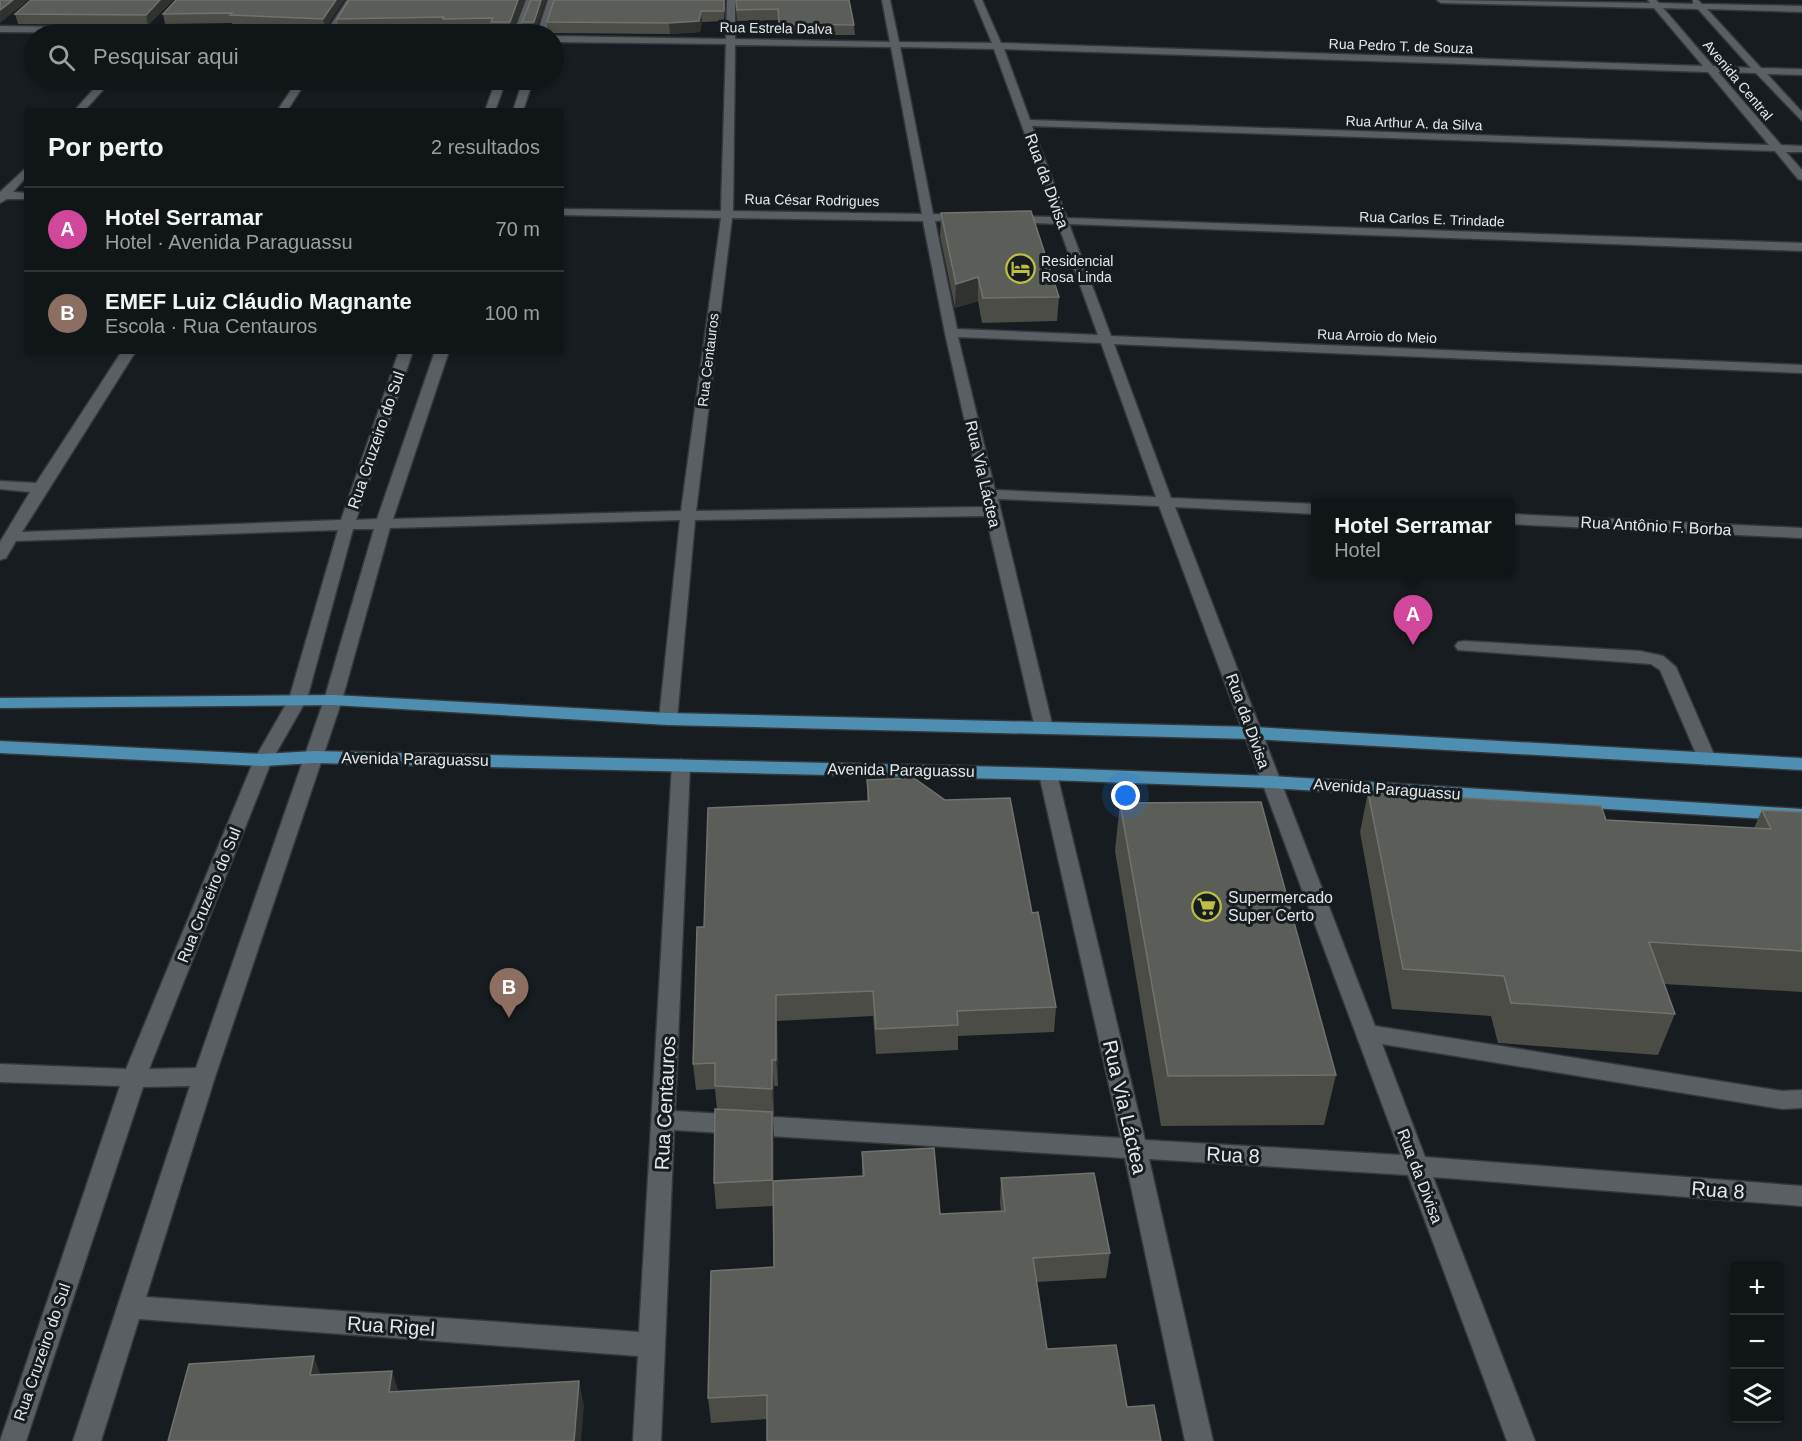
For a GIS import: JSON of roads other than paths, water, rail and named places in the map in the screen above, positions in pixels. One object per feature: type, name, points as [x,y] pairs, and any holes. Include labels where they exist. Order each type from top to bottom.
[{"type":"main road","points":[[0,703],[333,700],[668,719],[1253,733],[1802,764]]},
{"type":"main road","name":"Avenida Paraguassu","points":[[0,747],[263,760],[314,757],[681,765],[1271,782],[1802,815]]},
{"type":"street","points":[[335,24],[351,0]]},
{"type":"street","points":[[521,24],[530,0]]},
{"type":"street","points":[[544,24],[552,0]]},
{"type":"street","name":"Rua Centauros","points":[[668,719],[688,514],[727,213],[731,0]]},
{"type":"street","name":"Rua Via Láctea","points":[[886,0],[951,333],[987,494],[1044,728]]},
{"type":"street","name":"Rua da Divisa","points":[[978,0],[998,46],[1165,501],[1521,1441]]},
{"type":"street","points":[[1441,0],[1696,3],[1802,9]]},
{"type":"street","name":"Avenida Central","points":[[1655,3],[1802,177]]},
{"type":"street","name":"Avenida Central","points":[[1696,3],[1802,118]]},
{"type":"street","points":[[1,30],[12,21]]},
{"type":"street","points":[[1,30],[24,30]]},
{"type":"street","name":"Rua Estrela Dalva","points":[[564,39],[998,46]]},
{"type":"street","name":"Rua Pedro T. de Souza","points":[[998,46],[1802,72]]},
{"type":"street","points":[[82,108],[98,90]]},
{"type":"street","points":[[284,108],[296,90]]},
{"type":"street","points":[[493,108],[509,90]]},
{"type":"street","points":[[514,90],[517,108]]},
{"type":"street","name":"Rua Arthur A. da Silva","points":[[1025,123],[1802,149]]},
{"type":"street","points":[[1,196],[24,173]]},
{"type":"street","points":[[1,196],[24,196]]},
{"type":"street","name":"Rua César Rodrigues","points":[[564,212],[978,219]]},
{"type":"street","points":[[1002,219],[1062,220]]},
{"type":"street","name":"Rua Carlos E. Trindade","points":[[1062,220],[1802,247]]},
{"type":"street","name":"Rua Arroio do Meio","points":[[951,333],[1802,369]]},
{"type":"street","points":[[0,555],[40,488],[127,354]]},
{"type":"street","name":"Rua Cruzeiro do Sul","points":[[12,1441],[135,1078],[263,760],[297,699],[347,524],[405,354]]},
{"type":"street","name":"Rua Cruzeiro do Sul","points":[[87,1441],[204,1077],[333,700],[384,522],[441,354]]},
{"type":"street","points":[[0,485],[40,488]]},
{"type":"street","points":[[987,494],[1311,509]]},
{"type":"street","points":[[11,537],[384,522],[688,514],[992,511]]},
{"type":"street","name":"Rua Antônio F. Borba","points":[[1515,519],[1802,533]]},
{"type":"street","points":[[1464,646],[1640,656],[1657,660],[1667,667],[1707,759]]},
{"type":"street","name":"Rua Centauros","points":[[647,1441],[681,765]]},
{"type":"street","name":"Rua Via Láctea","points":[[1048,774],[1135,1149],[1198,1441]]},
{"type":"street","points":[[1366,1033],[1782,1100],[1802,1099]]},
{"type":"street","points":[[0,1072],[135,1078],[204,1077]]},
{"type":"street","name":"Rua 8","points":[[664,1120],[1416,1166],[1802,1196]]},
{"type":"street","name":"Rua Rigel","points":[[130,1306],[652,1345]]},
{"type":"place","name":"Residencial Rosa Linda","points":[[1020,269]]},
{"type":"place","name":"Hotel Serramar","points":[[1413,645]]},
{"type":"place","name":"Supermercado Super Certo","points":[[1207,906]]},
{"type":"place","name":"EMEF Luiz Cláudio Magnante","points":[[509,1018]]}]
